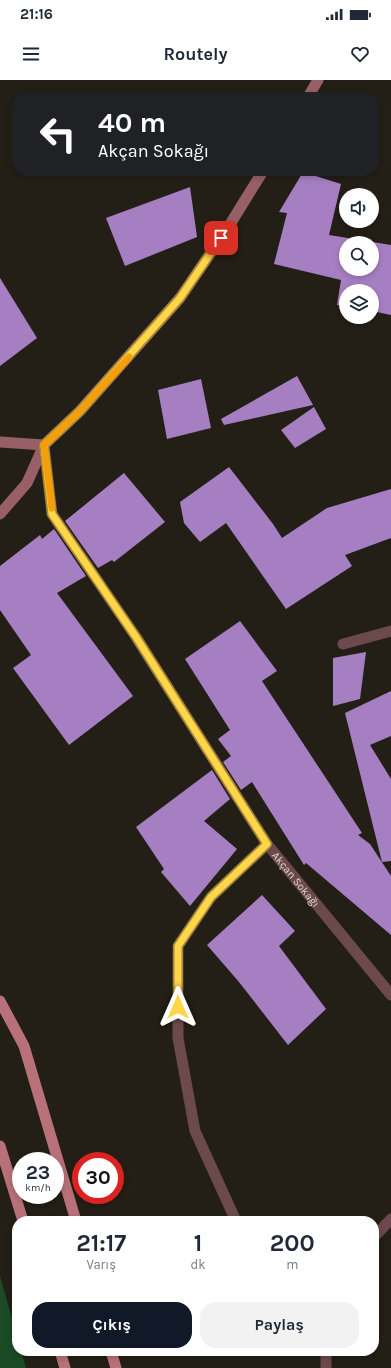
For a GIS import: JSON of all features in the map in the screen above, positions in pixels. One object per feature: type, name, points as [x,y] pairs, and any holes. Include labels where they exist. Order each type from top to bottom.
[{"type":"main road","points":[[311,92],[318,80]]},
{"type":"main road","points":[[0,514],[27,483],[44,445],[80,411],[180,298],[229,226],[260,176]]},
{"type":"main road","points":[[0,442],[44,445]]},
{"type":"main road","points":[[0,1001],[24,1046],[75,1216]]},
{"type":"main road","points":[[0,1146],[21,1216]]},
{"type":"main road","points":[[61,1356],[65,1368]]},
{"type":"main road","points":[[112,1356],[116,1368]]},
{"type":"street","name":"Akçan Sokağı","points":[[44,445],[52,514],[136,637],[267,844],[391,994]]},
{"type":"street","points":[[343,644],[391,631]]},
{"type":"street","points":[[234,1216],[195,1131],[178,1038],[178,946],[211,897],[267,844]]},
{"type":"street","points":[[379,1232],[391,1219]]},
{"type":"street","points":[[326,1356],[326,1368]]},
{"type":"green space","points":[[0,1276],[12,1318],[12,1356],[22,1356],[26,1368],[0,1368]]},
{"type":"building","points":[[301,176],[316,176],[341,184],[329,235],[339,237],[339,276],[379,276],[379,243],[391,245],[391,315],[379,312],[379,284],[340,284],[341,280],[274,264],[287,213],[279,212]]},
{"type":"building","points":[[190,187],[197,237],[125,266],[106,218]]},
{"type":"building","points":[[0,278],[37,338],[0,366]]},
{"type":"building","points":[[339,292],[339,305],[337,305]]},
{"type":"building","points":[[297,376],[313,405],[224,425],[221,419]]},
{"type":"building","points":[[201,379],[211,428],[167,439],[158,390]]},
{"type":"building","points":[[314,407],[326,429],[295,448],[281,430]]},
{"type":"building","points":[[229,467],[282,538],[327,508],[391,489],[391,538],[345,555],[352,566],[286,609],[226,523],[200,542],[184,523],[180,502]]},
{"type":"building","points":[[124,473],[165,522],[114,562],[112,560],[98,568],[65,521]]},
{"type":"building","points":[[54,529],[86,576],[57,593],[133,696],[69,745],[13,668],[31,655],[0,610],[0,566],[40,535],[42,539]]},
{"type":"building","points":[[240,621],[277,671],[262,681],[362,833],[358,835],[370,844],[391,876],[391,935],[306,863],[304,865],[252,782],[241,790],[223,762],[231,756],[218,739],[230,730],[185,659]]},
{"type":"building","points":[[366,652],[360,699],[333,706],[333,658]]},
{"type":"building","points":[[391,691],[391,736],[370,745],[391,779],[391,861],[382,862],[345,713]]},
{"type":"building","points":[[212,770],[230,799],[204,821],[237,849],[190,906],[161,872],[164,869],[136,827]]},
{"type":"building","points":[[262,895],[295,931],[279,946],[326,1009],[288,1045],[239,982],[207,945]]},
{"type":"slow traffic","points":[[52,508],[44,445],[80,411],[129,357]]},
{"type":"route","points":[[178,1007],[178,946],[211,897],[267,844],[136,637],[52,514],[44,445],[80,411],[180,298],[221,238]]}]
